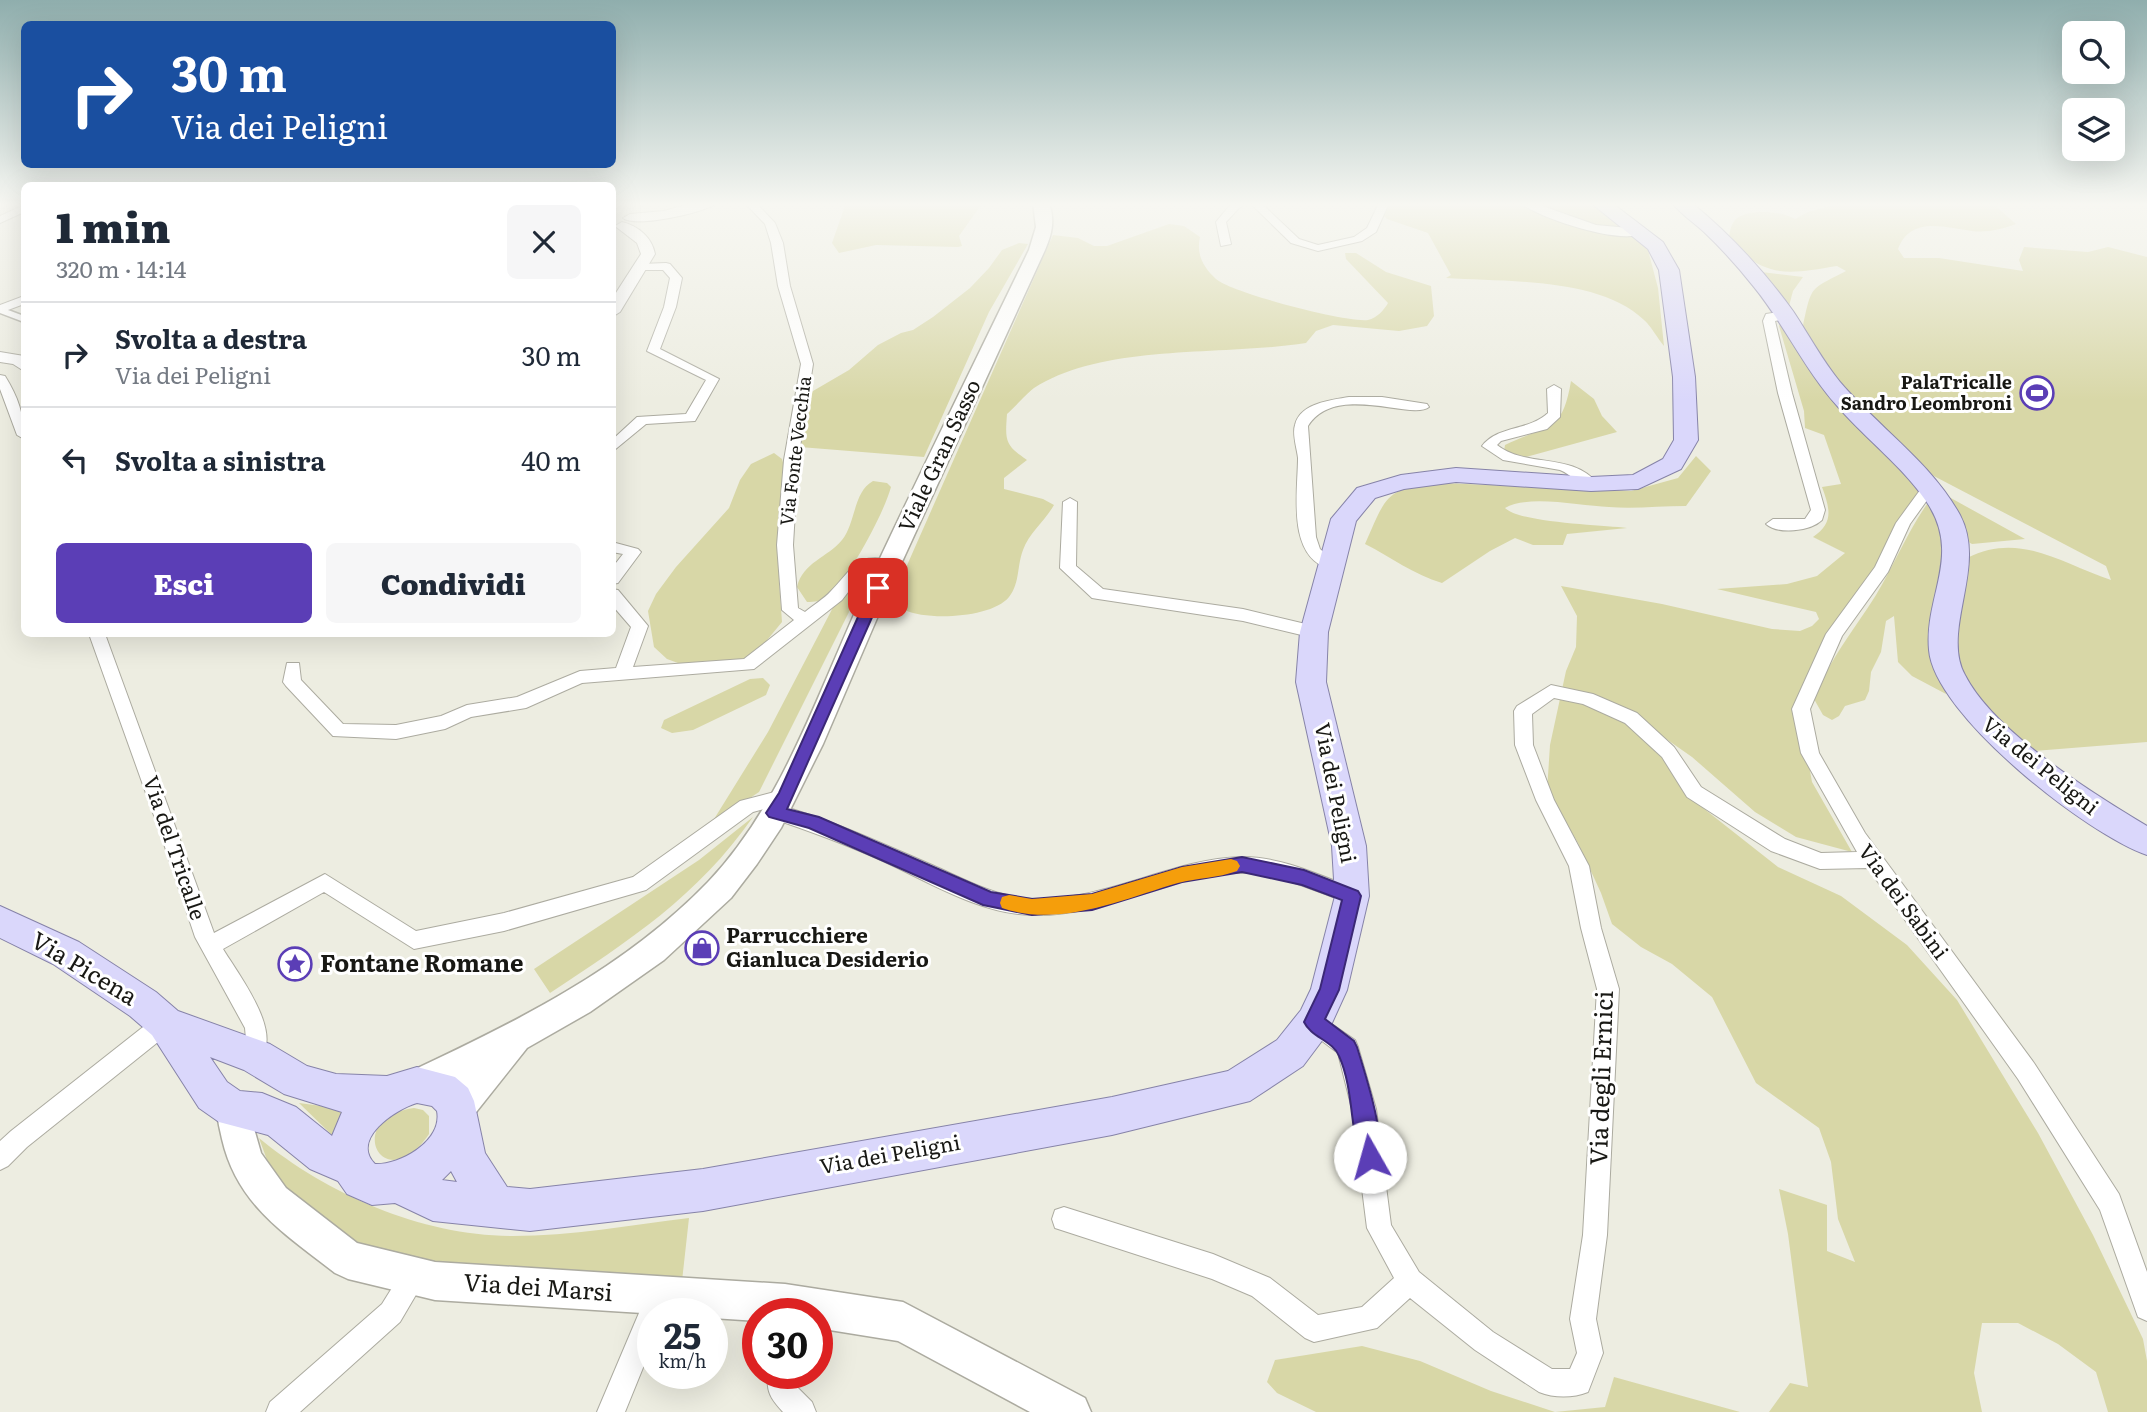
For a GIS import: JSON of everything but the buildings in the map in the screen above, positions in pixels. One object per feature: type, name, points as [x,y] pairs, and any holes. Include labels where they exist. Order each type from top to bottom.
[{"type":"main road","name":"Viale Gran Sasso","points":[[402,1090],[518,1037],[591,994],[667,940],[720,888],[780,804],[1028,269]]},
{"type":"main road","name":"Via dei Peligni","points":[[398,1184],[433,1200],[530,1210],[704,1190],[1112,1116],[1236,1088],[1290,1053],[1314,1022],[1329,990],[1352,896],[1349,846],[1311,682],[1314,632],[1329,564],[1344,519],[1366,493],[1401,482],[1455,475],[1591,484],[1638,482],[1672,464],[1686,440],[1684,377],[1669,269]]},
{"type":"main road","name":"Via dei Peligni","points":[[1750,269],[1785,315],[1832,386],[1904,457],[1948,517],[1957,544],[1943,653],[1952,680],[1973,712],[2036,766],[2109,820],[2147,842]]},
{"type":"main road","name":"Via Picena","points":[[0,920],[66,953],[143,1004],[166,1023],[221,1099]]},
{"type":"main road","name":"Via Picena","points":[[166,1023],[249,1054],[298,1081],[336,1093],[402,1090]]},
{"type":"main road","name":"Viale Gran Sasso","points":[[458,1115],[518,1037]]},
{"type":"main road","points":[[249,1054],[227,1060],[211,1079],[221,1099],[282,1121],[324,1155],[349,1165]]},
{"type":"main road","points":[[458,1115],[453,1137],[444,1152],[431,1166],[398,1184],[382,1186],[367,1183],[356,1176],[349,1165],[347,1151],[351,1135],[360,1120],[402,1090],[432,1085],[453,1098],[458,1115],[467,1161],[495,1205]]},
{"type":"main road","name":"Via dei Marsi","points":[[221,1099],[245,1161],[273,1201],[348,1260],[435,1281],[659,1296],[742,1305]]},
{"type":"main road","name":"Via dei Marsi","points":[[833,1314],[903,1322],[1071,1412]]},
{"type":"street","points":[[616,306],[640,269]]},
{"type":"street","points":[[616,444],[642,420],[690,418],[713,379],[653,351],[670,307],[676,278],[668,269]]},
{"type":"street","name":"Via Fonte Vecchia","points":[[781,269],[807,364],[791,460],[785,545],[790,610],[804,620]]},
{"type":"street","points":[[0,310],[21,301]]},
{"type":"street","points":[[0,310],[21,318]]},
{"type":"street","points":[[1773,524],[1809,524],[1817,517],[1818,510],[1785,393],[1769,321],[1770,317],[1776,314],[1785,315]]},
{"type":"street","points":[[0,357],[21,361]]},
{"type":"street","points":[[0,379],[21,429]]},
{"type":"street","points":[[1554,389],[1555,414],[1542,426],[1496,438],[1489,446],[1494,452],[1516,460],[1573,470],[1591,484]]},
{"type":"street","points":[[1329,564],[1314,551],[1307,524],[1305,443],[1301,426],[1311,412],[1340,403],[1374,400],[1422,407]]},
{"type":"street","name":"Via dei Sabini","points":[[1928,489],[1903,523],[1882,568],[1835,634],[1801,709],[1810,753],[1858,839],[2026,1072],[2110,1203],[2147,1308]]},
{"type":"street","points":[[1070,502],[1068,568],[1098,594],[1243,615],[1314,632]]},
{"type":"street","points":[[616,548],[633,552],[616,574]]},
{"type":"street","points":[[293,667],[292,682],[338,731],[396,732],[445,722],[467,711],[520,703],[580,677],[748,665],[836,596],[856,570],[895,553]]},
{"type":"street","points":[[616,598],[640,625],[623,672]]},
{"type":"street","name":"Via del Tricalle","points":[[98,637],[172,838],[205,937],[256,1026],[257,1041],[249,1054]]},
{"type":"street","name":"Via degli Ernici","points":[[1314,1022],[1347,1047],[1364,1109],[1379,1228],[1410,1281],[1484,1341],[1549,1381],[1578,1382],[1590,1353],[1583,1319],[1595,1235],[1608,989],[1578,866],[1545,800],[1524,745],[1523,711],[1551,691],[1587,698],[1631,718],[1668,752],[1694,792],[1778,845],[1820,861],[1872,860]]},
{"type":"street","points":[[210,946],[325,882],[414,940],[504,922],[639,884],[747,806],[780,804],[813,822],[989,900],[1032,907],[1092,902],[1182,875],[1242,864],[1304,878],[1352,896]]},
{"type":"street","points":[[0,1158],[19,1139],[166,1023]]},
{"type":"street","points":[[1064,1219],[1213,1267],[1261,1287],[1314,1329],[1368,1320],[1410,1281]]},
{"type":"street","points":[[280,1412],[391,1312],[414,1276]]},
{"type":"street","points":[[611,1412],[659,1296]]},
{"type":"street","points":[[780,1389],[802,1412]]},
{"type":"green space","points":[[988,269],[1014,269],[989,312],[924,457],[800,447],[809,394],[849,370],[878,345],[913,330],[933,317],[970,288]]},
{"type":"green space","points":[[1038,269],[1206,269],[1216,279],[1244,292],[1315,312],[1356,320],[1371,319],[1388,303],[1355,269],[1381,269],[1431,286],[1434,316],[1427,326],[1399,331],[1333,325],[1316,331],[1306,343],[1129,357],[1062,374],[1034,388],[1007,414],[1008,442],[1027,460],[1004,478],[1004,489],[1043,499],[1054,505],[1026,544],[1013,592],[1001,604],[989,609],[943,616],[928,616],[905,610],[902,616],[891,613],[893,597]]},
{"type":"green space","points":[[1448,269],[1653,269],[1658,288],[1664,346],[1644,320],[1625,306],[1602,296],[1550,284],[1446,278],[1451,275]]},
{"type":"green space","points":[[1771,269],[1818,269],[1792,272]]},
{"type":"green space","points":[[1842,269],[2023,271],[2022,269],[2147,269],[2147,742],[2034,751],[1994,720],[1963,681],[1956,666],[1952,641],[1967,558],[2005,548],[2023,549],[2058,559],[2111,580],[2106,566],[1930,474],[1853,397],[1824,363],[1803,326],[1808,302],[1814,290],[1846,271]]},
{"type":"green space","points":[[1761,272],[1803,277],[1793,291],[1789,306]]},
{"type":"green space","points":[[1781,322],[1919,491],[1800,715],[1812,782],[1852,852],[1796,837],[1755,812],[1692,757],[1652,729],[1684,793],[1778,867],[1841,896],[1907,945],[1957,1000],[2038,1133],[2093,1235],[2143,1339],[2147,1361],[2147,1412],[2108,1412],[2096,1372],[2058,1344],[2018,1323],[1982,1323],[1974,1373],[1982,1412],[1769,1412],[1790,1383],[1808,1387],[1788,1234],[1779,1189],[1827,1205],[1827,1251],[1855,1262],[1838,1219],[1831,1162],[1819,1128],[1756,1083],[1712,997],[1672,964],[1641,947],[1612,924],[1578,843],[1547,791],[1550,745],[1566,671],[1576,647],[1577,616],[1561,586],[1662,604],[1772,629],[1800,631],[1812,626],[1819,619],[1816,612],[1717,589],[1787,584],[1817,576],[1845,553],[1813,537],[1827,521],[1827,502],[1822,487],[1841,484],[1824,435],[1805,428],[1804,411],[1779,326]]},
{"type":"green space","points":[[1571,381],[1594,399],[1602,416],[1617,432],[1526,457],[1504,451],[1505,445],[1542,430],[1557,419],[1563,411]]},
{"type":"green space","points":[[774,453],[782,459],[784,466],[779,580],[782,622],[759,650],[739,661],[689,667],[667,659],[654,647],[648,611],[656,594],[676,567],[729,508],[740,480],[751,464]]},
{"type":"green space","points":[[1696,456],[1711,471],[1686,506],[1618,508],[1541,501],[1515,504],[1505,508],[1527,517],[1544,520],[1627,528],[1567,534],[1563,545],[1533,545],[1515,538],[1442,583],[1412,571],[1365,544],[1378,515],[1390,497],[1408,488],[1441,483],[1631,491],[1678,478]]},
{"type":"green space","points":[[873,481],[887,483],[891,487],[865,545],[846,575],[828,596],[807,602],[797,587],[800,579],[810,566],[842,540],[862,492]]},
{"type":"green space","points":[[1949,497],[2025,539],[1972,544],[1965,540]]},
{"type":"green space","points":[[1927,504],[1943,523],[1939,655],[1946,694],[1912,676],[1898,662],[1894,616],[1886,621],[1881,652],[1871,672],[1865,700],[1845,706],[1839,716],[1832,720],[1823,715],[1814,699],[1820,685],[1834,658],[1876,595]]},
{"type":"green space","points":[[854,580],[864,582],[759,792],[711,824],[768,732],[840,594]]},
{"type":"green space","points":[[763,678],[770,685],[766,695],[693,730],[672,733],[661,728],[664,720],[750,679]]},
{"type":"green space","points":[[753,817],[709,871],[685,894],[635,935],[550,993],[534,969],[699,860]]},
{"type":"green space","points":[[299,1103],[351,1110],[334,1137]]},
{"type":"green space","points":[[414,1108],[423,1110],[429,1116],[429,1134],[412,1153],[397,1160],[385,1158],[377,1150],[375,1138],[379,1126],[392,1115]]},
{"type":"green space","points":[[259,1138],[286,1159],[346,1194],[411,1220],[445,1229],[479,1234],[535,1236],[689,1218],[682,1281],[502,1276],[357,1249],[275,1182]]},
{"type":"green space","points":[[1362,1346],[1420,1361],[1491,1391],[1555,1412],[1316,1412],[1277,1393],[1267,1382],[1275,1360]]},
{"type":"green space","points":[[1614,1377],[1740,1412],[1555,1412],[1605,1407]]},
{"type":"slow traffic","points":[[1009,903],[1032,907],[1092,902],[1182,875],[1231,866]]},
{"type":"place","name":"PalaTricalle Sandro Leombroni","points":[[2037,393]]},
{"type":"place","name":"Parrucchiere Gianluca Desiderio","points":[[702,948]]},
{"type":"place","name":"Fontane Romane","points":[[295,964]]},
{"type":"route","points":[[878,588],[786,796],[775,813],[813,822],[989,900],[1032,907],[1092,902],[1182,875],[1242,864],[1304,878],[1352,896],[1329,990],[1314,1022],[1347,1047],[1364,1109],[1370,1157]]}]
